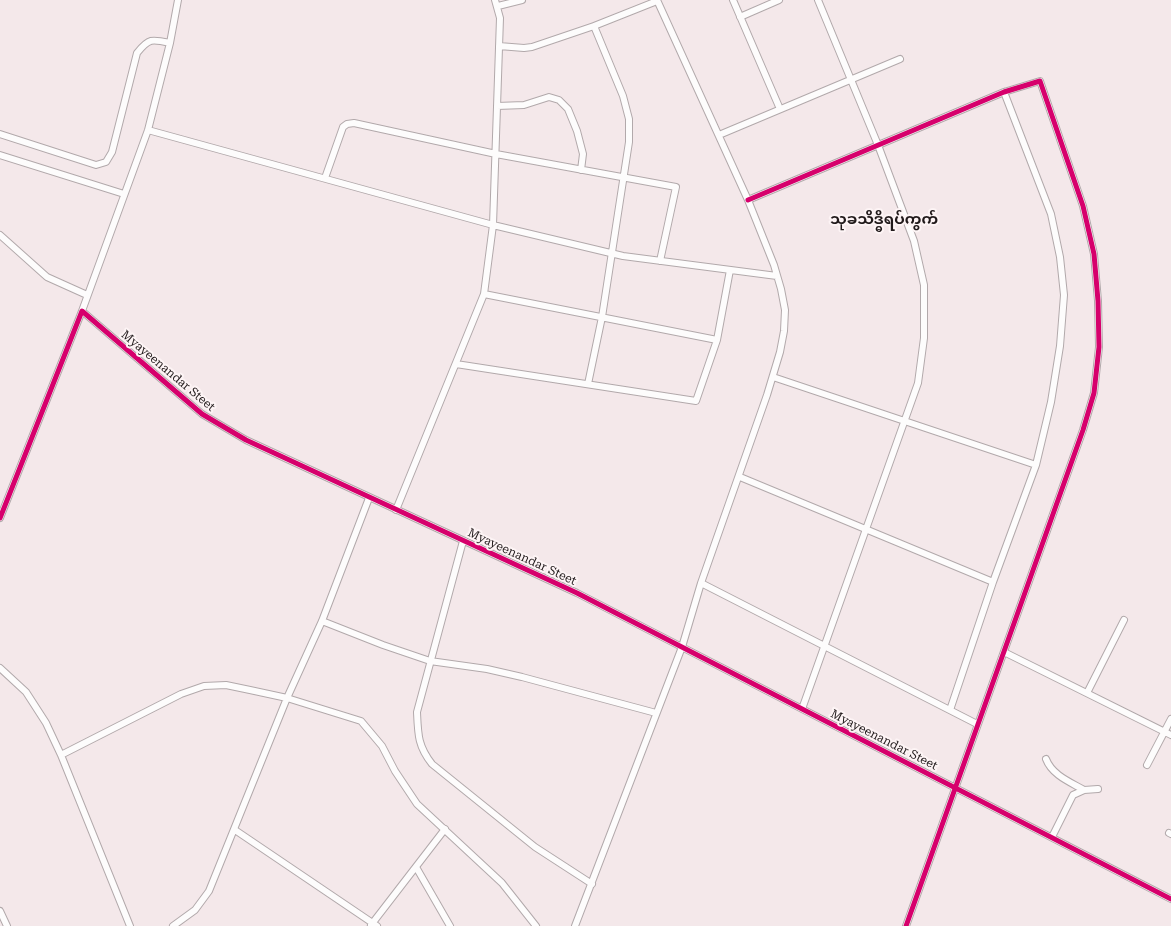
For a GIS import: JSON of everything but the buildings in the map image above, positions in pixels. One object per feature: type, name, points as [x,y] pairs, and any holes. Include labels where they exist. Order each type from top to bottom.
[{"type":"street","points":[[0,518],[82,311],[148,130],[170,43],[178,0]]},
{"type":"street","points":[[396,510],[484,294],[493,225],[500,46],[500,18],[497,3],[522,0]]},
{"type":"street","points":[[500,46],[532,47],[594,26],[657,0],[748,200],[777,276],[785,310],[784,331],[773,377],[740,477],[701,583],[682,647],[575,926]]},
{"type":"street","points":[[733,0],[780,109]]},
{"type":"street","points":[[740,17],[779,0]]},
{"type":"street","points":[[802,709],[918,382],[924,338],[924,285],[914,241],[878,145],[818,0]]},
{"type":"street","points":[[588,384],[602,317],[629,142],[629,119],[624,96],[594,26]]},
{"type":"street","points":[[0,134],[96,165],[106,162],[112,152],[137,52],[145,42],[152,39],[170,43]]},
{"type":"street","points":[[719,135],[900,59]]},
{"type":"street","points":[[748,200],[1004,92],[1040,81],[1083,206],[1092,244],[1098,301],[1099,347],[1094,393],[1083,430],[906,926]]},
{"type":"street","points":[[950,710],[993,582],[1036,464],[1051,402],[1060,346],[1064,295],[1060,257],[1051,214],[1004,92]]},
{"type":"street","points":[[497,106],[524,105],[549,97],[559,100],[568,109],[577,130],[583,154],[581,170]]},
{"type":"street","points":[[325,178],[343,127],[347,124],[362,124],[496,154],[676,187],[660,261]]},
{"type":"street","points":[[148,130],[493,225],[611,253],[777,276]]},
{"type":"street","points":[[0,155],[124,194]]},
{"type":"street","points":[[0,236],[47,278],[87,295]]},
{"type":"street","points":[[456,364],[696,401],[717,340],[730,270]]},
{"type":"street","points":[[484,294],[717,340]]},
{"type":"street","name":"Myayeenandar Steet","points":[[82,311],[202,414],[246,440],[577,593],[1171,899]]},
{"type":"street","points":[[773,377],[1036,464]]},
{"type":"street","points":[[740,477],[993,582]]},
{"type":"street","points":[[173,926],[195,910],[209,891],[287,698],[322,621],[369,498]]},
{"type":"street","points":[[463,540],[417,712],[418,734],[422,751],[432,764],[535,848],[592,884]]},
{"type":"street","points":[[701,583],[977,724]]},
{"type":"street","points":[[1087,693],[1124,620]]},
{"type":"street","points":[[322,621],[430,661],[487,669],[522,677],[656,713]]},
{"type":"street","points":[[1004,652],[1168,733]]},
{"type":"street","points":[[0,668],[26,692],[46,723],[130,926]]},
{"type":"street","points":[[61,756],[180,694],[204,686],[226,685],[287,698],[361,721],[382,746],[395,771],[417,804],[502,883],[536,926]]},
{"type":"street","points":[[1147,765],[1168,733],[1171,719]]},
{"type":"street","points":[[1046,759],[1049,766],[1055,772],[1084,790]]},
{"type":"street","points":[[1052,837],[1073,795],[1084,790],[1098,789]]},
{"type":"street","points":[[235,830],[373,925],[445,829]]},
{"type":"street","points":[[416,867],[450,926]]},
{"type":"street","points":[[0,911],[7,926]]},
{"type":"cycle path","points":[[748,200],[1004,92],[1040,81],[1083,206],[1094,254],[1099,347],[1094,393],[1083,430],[906,926]]},
{"type":"cycle path","points":[[0,518],[82,311],[202,414],[246,440],[577,593],[1171,899]]},
{"type":"district","name":"သုခသိဒ္ဓိရပ်ကွက်","points":[[884,220]]}]
